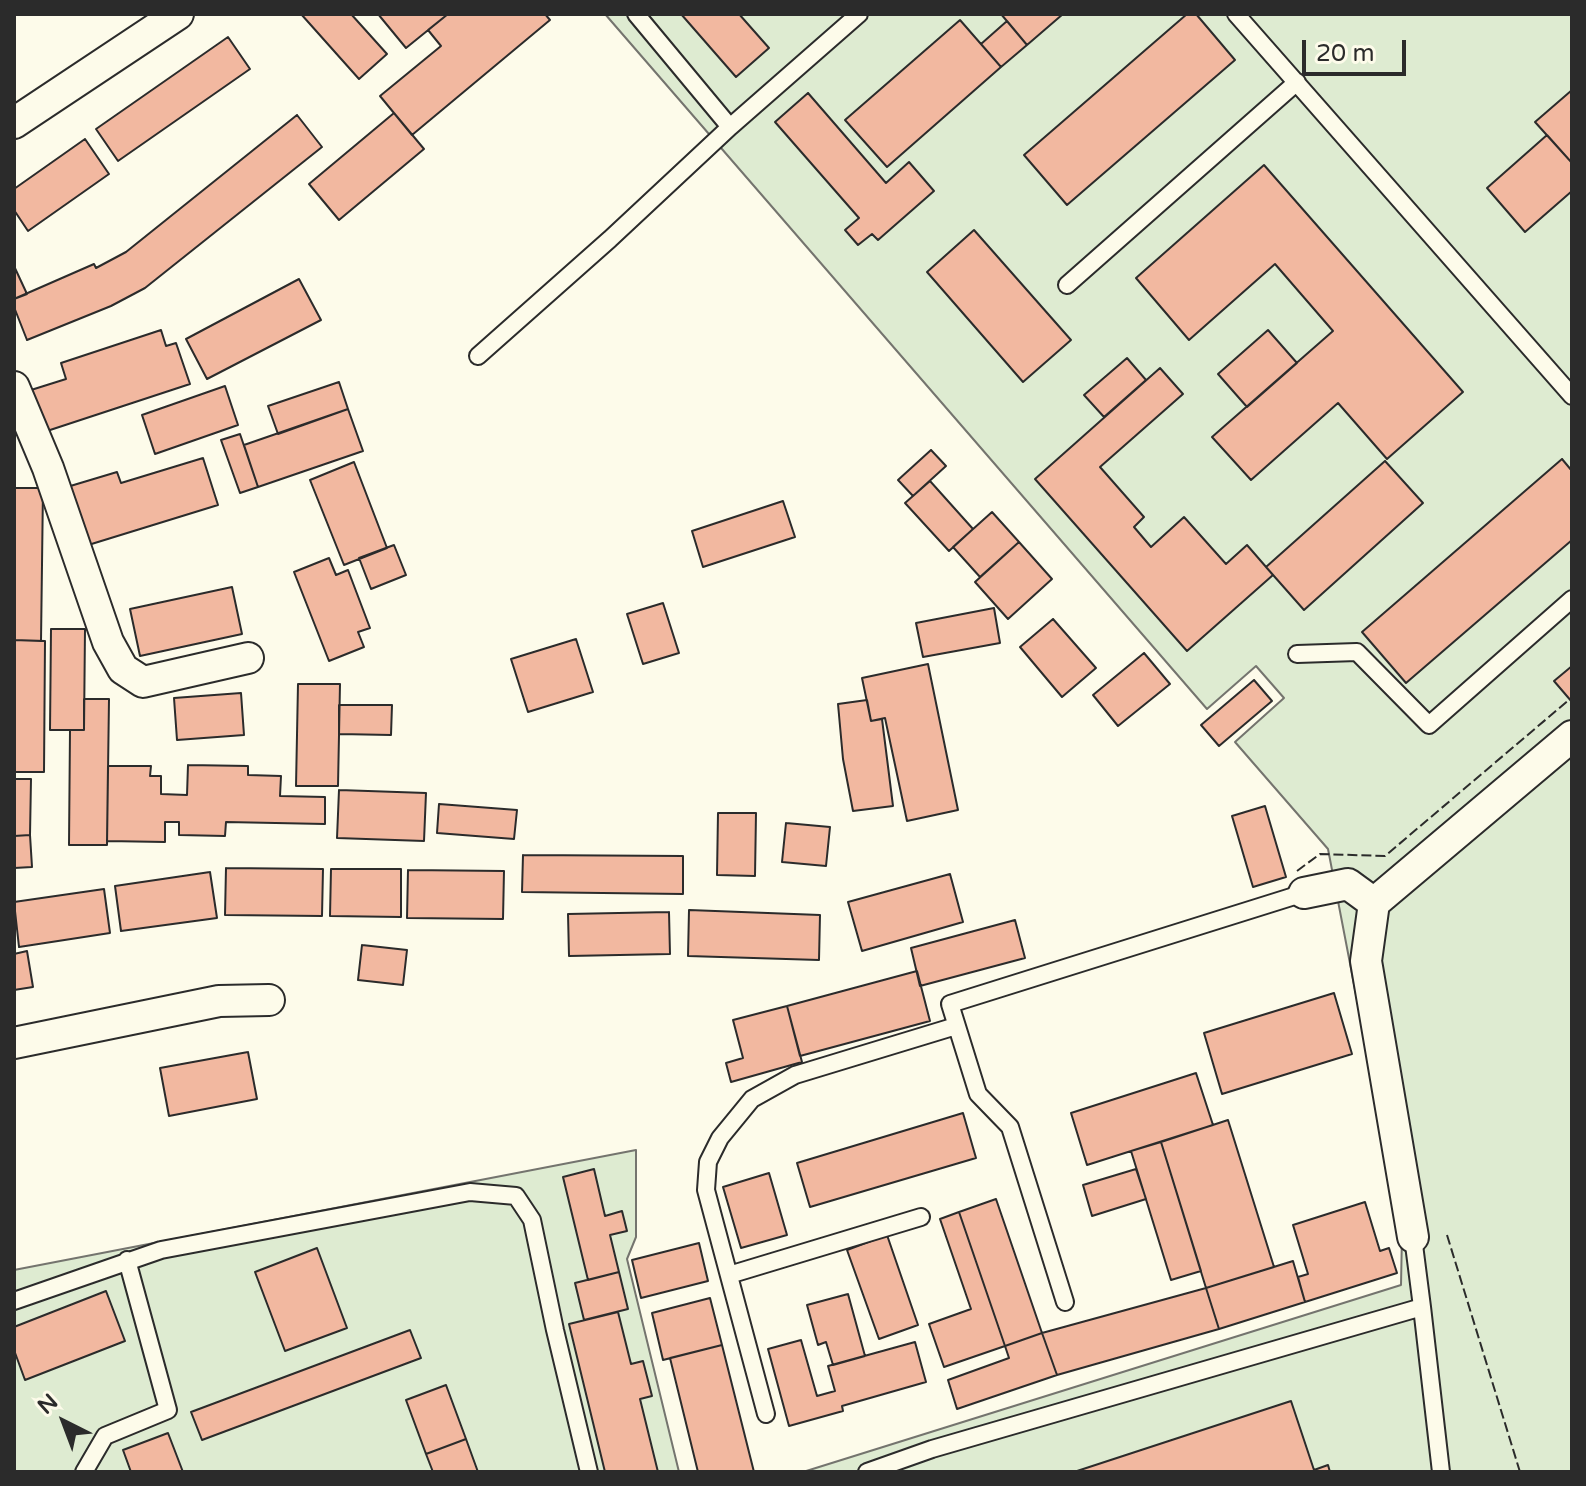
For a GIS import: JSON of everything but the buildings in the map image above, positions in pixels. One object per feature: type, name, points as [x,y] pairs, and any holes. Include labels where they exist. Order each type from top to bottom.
[{"type":"street","points":[[14,123],[178,14]]},
{"type":"street","points":[[14,387],[48,468],[99,619],[123,669],[143,682],[248,658]]},
{"type":"street","points":[[1413,1237],[1366,961],[1374,903],[1572,736]]},
{"type":"street","points":[[1304,893],[1348,884],[1374,903]]},
{"type":"street","points":[[14,1043],[219,1001],[269,1000]]},
{"type":"lane","points":[[636,14],[730,127]]},
{"type":"lane","points":[[478,356],[859,14]]},
{"type":"lane","points":[[1236,14],[1572,396]]},
{"type":"lane","points":[[1067,285],[1297,82]]},
{"type":"lane","points":[[1297,654],[1357,652],[1429,725],[1572,599]]},
{"type":"lane","points":[[1065,1302],[1010,1127],[978,1094],[950,1004],[1304,893]]},
{"type":"lane","points":[[766,1414],[706,1190],[708,1162],[720,1138],[752,1099],[795,1075],[956,1026]]},
{"type":"lane","points":[[14,1301],[161,1250],[470,1192],[516,1196],[532,1220],[589,1472]]},
{"type":"lane","points":[[729,1275],[921,1217]]},
{"type":"lane","points":[[1413,1237],[1441,1472]]},
{"type":"lane","points":[[84,1472],[105,1436],[168,1410],[127,1260]]},
{"type":"lane","points":[[867,1472],[906,1466],[1293,1342],[1422,1307]]},
{"type":"green space","points":[[605,14],[1572,14],[1572,1472],[803,1472],[1401,1285],[1402,1234],[1328,849],[1235,742],[1284,698],[1256,666],[1207,709]]},
{"type":"green space","points":[[636,1150],[636,1237],[627,1259],[679,1472],[14,1472],[14,1270]]},
{"type":"fence","points":[[1297,871],[1320,854],[1385,856],[1570,699]]},
{"type":"fence","points":[[1447,1235],[1520,1472]]}]
